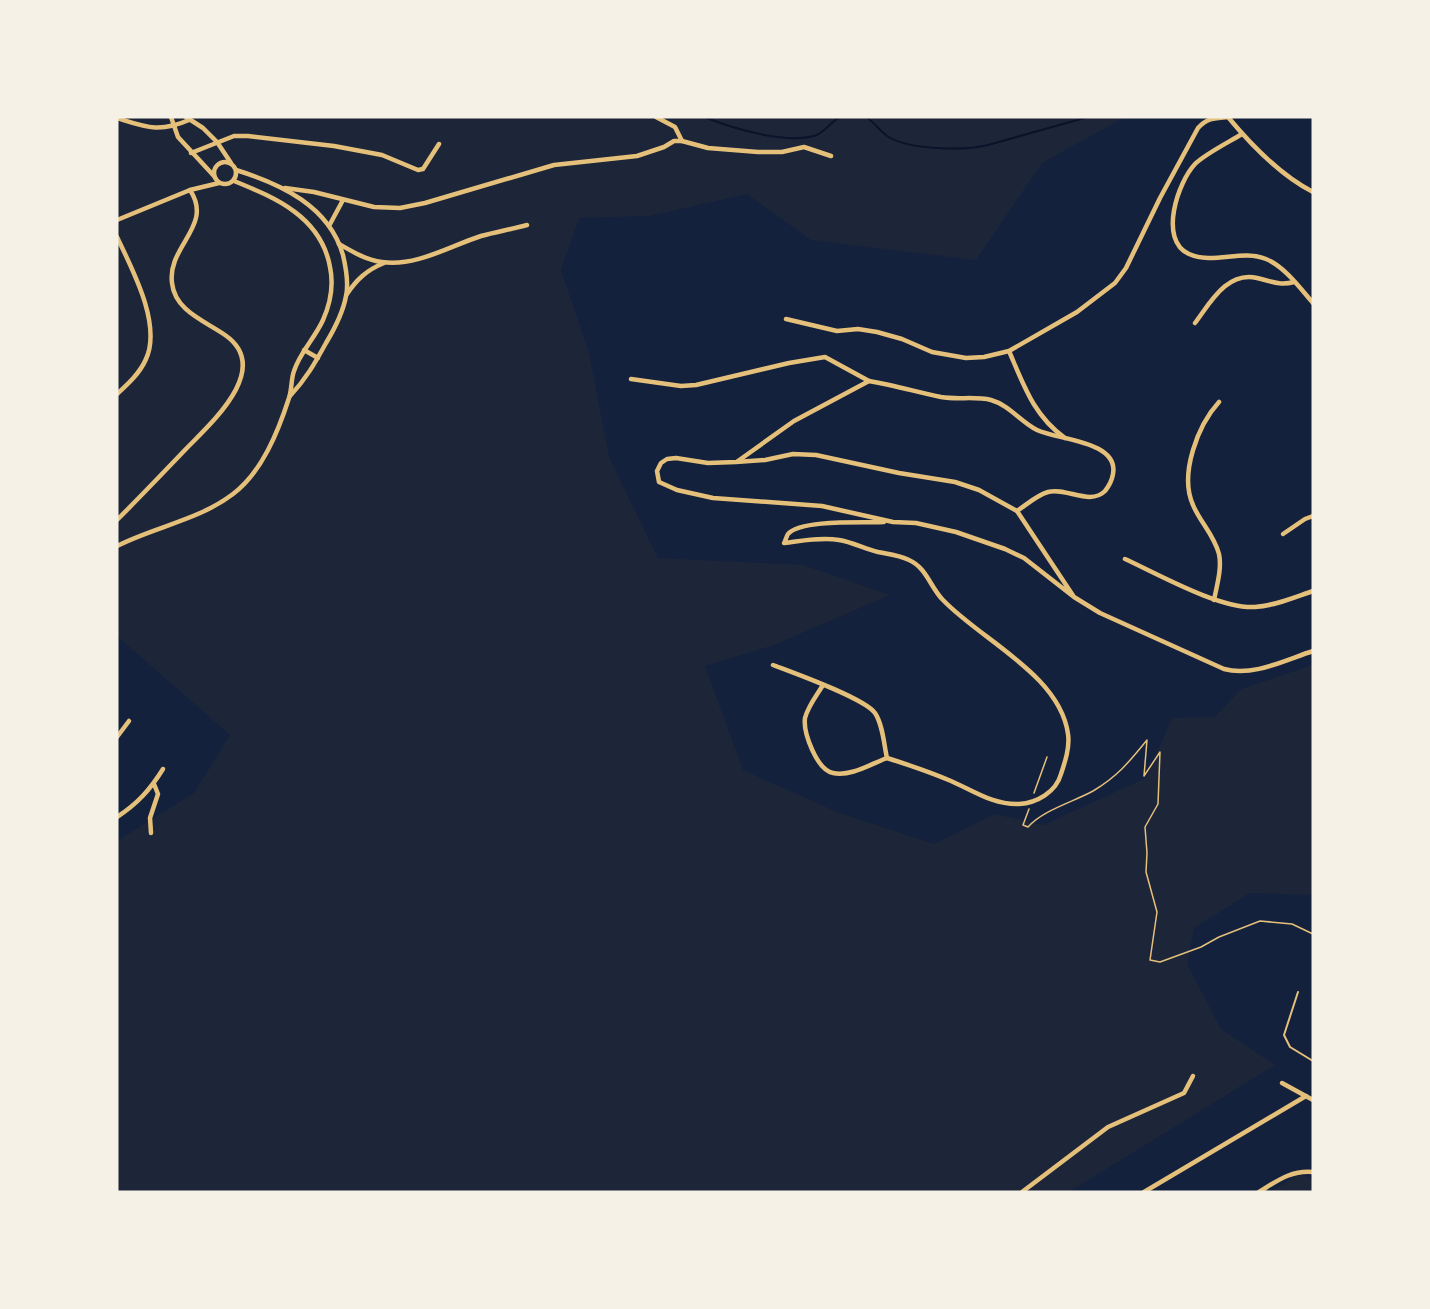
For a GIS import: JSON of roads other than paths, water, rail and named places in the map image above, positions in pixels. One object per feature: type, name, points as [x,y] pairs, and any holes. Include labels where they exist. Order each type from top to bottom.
[{"type":"street","points":[[171,117],[173,127],[191,153],[219,183]]},
{"type":"street","points":[[656,117],[675,127],[682,141]]},
{"type":"street","points":[[786,319],[837,331],[858,329],[877,332],[902,339],[932,352],[966,358],[984,357],[1009,351],[1077,312],[1115,283],[1126,268],[1198,128],[1211,118],[1228,117],[1242,134],[1289,179],[1313,192]]},
{"type":"street","points":[[117,118],[143,127],[159,129],[173,127],[187,119],[203,128],[217,141],[236,170],[285,188],[314,192],[374,207],[400,208],[424,203],[554,165],[638,156],[674,141],[708,148],[758,152],[782,152],[804,147],[831,156]]},
{"type":"street","points":[[1242,134],[1195,164],[1176,197],[1175,239],[1180,248],[1199,257],[1255,255],[1270,260],[1313,303]]},
{"type":"street","points":[[191,153],[217,141],[234,136],[248,136],[334,146],[382,155],[418,170],[423,169],[439,144]]},
{"type":"street","points":[[214,176],[217,165],[224,162],[231,163]]},
{"type":"street","points":[[234,181],[236,170]]},
{"type":"street","points":[[117,220],[190,190],[234,181],[284,204],[306,220],[319,236],[328,256],[333,282],[330,302],[322,322],[294,371],[290,396],[270,446],[253,475],[233,495],[205,510],[117,546]]},
{"type":"street","points":[[285,188],[302,199],[329,226],[339,244],[346,267],[347,294]]},
{"type":"street","points":[[117,519],[220,415],[236,390],[241,377],[243,365],[236,346],[228,337],[184,307],[175,296],[171,271],[178,251],[197,218],[199,209],[190,190]]},
{"type":"street","points":[[329,226],[343,200]]},
{"type":"street","points":[[290,396],[306,378],[318,358],[334,329],[347,294],[356,281],[369,270],[384,263],[408,261],[435,254],[481,236],[527,225]]},
{"type":"street","points":[[117,237],[150,319],[151,341],[146,358],[135,377],[117,394]]},
{"type":"street","points":[[339,244],[357,254],[384,263]]},
{"type":"street","points":[[1195,323],[1219,291],[1233,280],[1254,277],[1278,285],[1294,282]]},
{"type":"street","points":[[322,322],[334,329]]},
{"type":"street","points":[[304,350],[318,358]]},
{"type":"street","points":[[1009,351],[1027,394],[1040,415],[1054,430],[1068,440]]},
{"type":"street","points":[[631,379],[681,386],[696,385],[825,357],[869,381],[942,397],[979,398],[993,401],[1006,407],[1036,430],[1091,445],[1110,459],[1114,469],[1112,480],[1107,490],[1100,495],[1087,497],[1060,490],[1047,492],[1017,512]]},
{"type":"street","points":[[736,462],[794,421],[869,381]]},
{"type":"street","points":[[1214,600],[1220,556],[1215,541],[1193,504],[1187,485],[1193,451],[1208,414],[1219,402]]},
{"type":"street","points":[[893,522],[822,506],[713,498],[666,486],[659,482],[657,477],[661,463],[667,459],[676,458],[708,463],[736,462],[765,460],[793,454],[816,455],[899,473],[955,482],[979,490],[1017,512],[1074,597]]},
{"type":"street","points":[[1283,534],[1313,516]]},
{"type":"street","points":[[823,685],[805,721],[817,762],[831,773],[841,774],[887,758],[917,767],[996,802],[1021,804],[1038,800],[1053,789],[1060,779],[1066,761],[1068,735],[1061,711],[1050,693],[1033,675],[942,600],[917,564],[907,559],[838,540],[784,543],[791,532],[808,525],[828,523],[916,523],[956,532],[1005,549],[1024,558],[1074,597],[1100,613],[1212,665],[1236,672],[1249,672],[1313,651]]},
{"type":"street","points":[[1125,559],[1214,600],[1231,605],[1257,607],[1313,591]]},
{"type":"street","points":[[773,665],[867,706],[875,713],[879,723],[887,758]]},
{"type":"street","points":[[117,737],[129,721]]},
{"type":"street","points":[[117,817],[132,807],[154,784],[162,769]]},
{"type":"street","points":[[151,833],[150,818],[158,794],[154,784]]},
{"type":"street","points":[[1022,1192],[1108,1127],[1184,1093],[1193,1076]]},
{"type":"street","points":[[1282,1083],[1313,1100]]},
{"type":"street","points":[[1144,1192],[1306,1096]]},
{"type":"street","points":[[1259,1192],[1289,1174],[1301,1171],[1313,1172]]},
{"type":"lane","points":[[1298,992],[1284,1035],[1290,1047],[1313,1061]]},
{"type":"waterway","points":[[704,117],[743,130],[788,138],[818,135],[840,117]]},
{"type":"waterway","points":[[866,117],[896,141],[936,148],[988,145],[1088,117]]}]
